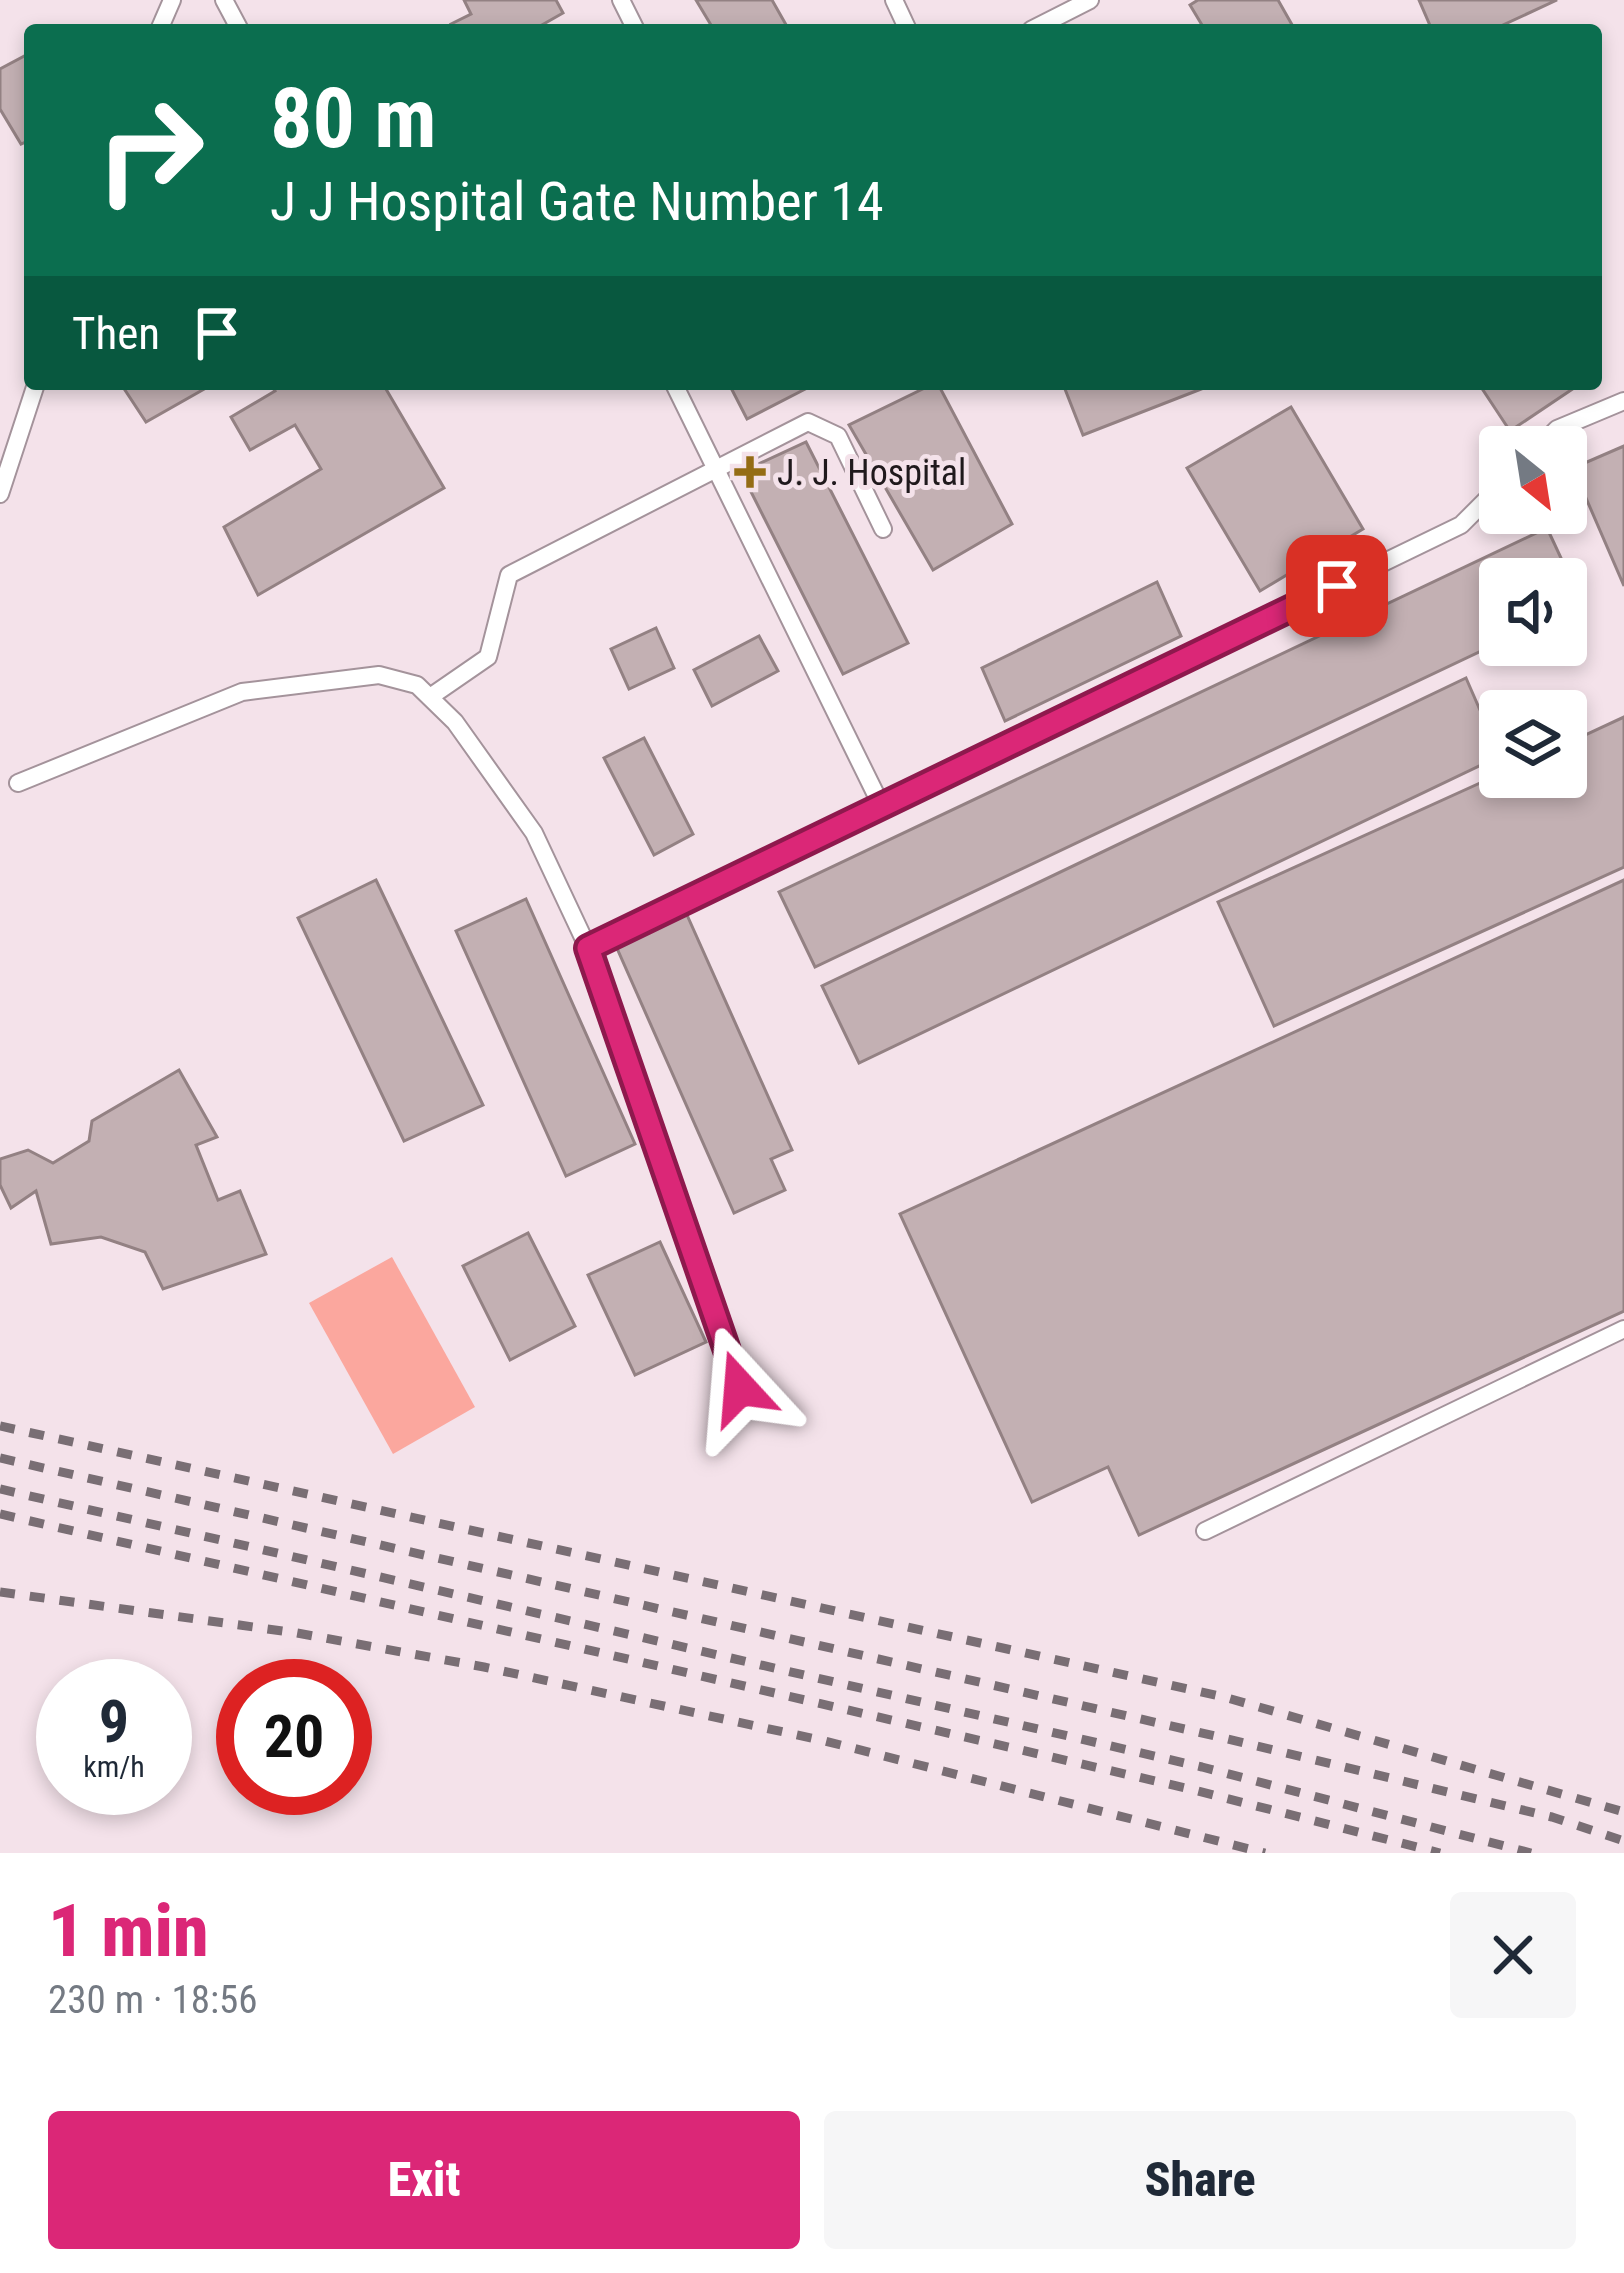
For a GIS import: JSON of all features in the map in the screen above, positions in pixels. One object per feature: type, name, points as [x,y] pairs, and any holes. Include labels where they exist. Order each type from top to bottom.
[{"type":"lane","points":[[1043,24],[1090,0]]},
{"type":"lane","points":[[0,494],[34,390]]},
{"type":"lane","points":[[677,390],[882,806]]},
{"type":"lane","points":[[1564,426],[1624,401]]},
{"type":"lane","points":[[430,697],[488,657],[509,575],[714,466],[808,422],[838,436],[883,529]]},
{"type":"lane","points":[[588,948],[1461,525],[1479,507]]},
{"type":"lane","points":[[18,783],[242,692],[379,675],[417,685],[455,722],[534,833],[588,948],[740,1388]]},
{"type":"lane","points":[[1205,1531],[1624,1329]]},
{"type":"shaded area","points":[[392,1257],[475,1407],[393,1454],[309,1303]]},
{"type":"building","points":[[464,0],[556,0],[563,13],[544,24],[451,24],[471,14]]},
{"type":"building","points":[[696,0],[772,0],[786,24],[710,24]]},
{"type":"building","points":[[1198,0],[1278,0],[1292,24],[1201,24],[1190,5]]},
{"type":"building","points":[[1419,0],[1557,0],[1505,24],[1429,24]]},
{"type":"building","points":[[24,56],[21,144],[0,109],[0,69]]},
{"type":"building","points":[[125,390],[202,390],[146,422]]},
{"type":"building","points":[[387,390],[444,488],[258,595],[224,527],[321,469],[295,425],[250,450],[231,417],[275,391]]},
{"type":"building","points":[[732,390],[803,390],[747,419]]},
{"type":"building","points":[[921,390],[941,390],[1012,524],[933,570],[849,425]]},
{"type":"building","points":[[1065,390],[1199,390],[1083,435]]},
{"type":"building","points":[[1483,390],[1571,390],[1517,426],[1507,426]]},
{"type":"building","points":[[1291,407],[1363,529],[1260,591],[1187,468]]},
{"type":"building","points":[[806,442],[908,643],[843,674],[741,472]]},
{"type":"building","points":[[1624,446],[1624,586],[1587,500],[1587,462]]},
{"type":"building","points":[[1534,534],[1550,534],[1561,558],[1484,558]]},
{"type":"building","points":[[1479,560],[1479,652],[815,967],[779,892]]},
{"type":"building","points":[[1157,582],[1181,636],[1005,721],[982,668]]},
{"type":"building","points":[[656,628],[674,668],[629,689],[611,649]]},
{"type":"building","points":[[759,636],[778,671],[712,706],[694,670]]},
{"type":"building","points":[[1466,678],[1479,708],[1479,766],[859,1063],[822,986]]},
{"type":"building","points":[[1624,717],[1624,867],[1274,1026],[1218,902],[1479,784],[1479,798],[1587,798],[1587,734]]},
{"type":"building","points":[[644,738],[693,834],[654,855],[604,758]]},
{"type":"building","points":[[376,880],[483,1105],[404,1141],[298,918]]},
{"type":"building","points":[[1624,880],[1624,1311],[1139,1535],[1108,1467],[1032,1502],[900,1214]]},
{"type":"building","points":[[526,899],[635,1144],[566,1176],[456,931]]},
{"type":"building","points":[[687,915],[792,1150],[771,1159],[785,1190],[734,1213],[616,946]]},
{"type":"building","points":[[179,1070],[217,1137],[196,1145],[218,1200],[240,1191],[266,1254],[163,1289],[145,1252],[101,1237],[51,1244],[36,1191],[11,1208],[0,1185],[0,1159],[28,1150],[53,1163],[89,1141],[92,1121]]},
{"type":"building","points":[[528,1233],[575,1326],[510,1360],[463,1266]]},
{"type":"building","points":[[660,1242],[706,1342],[635,1375],[588,1275]]},
{"type":"railway","points":[[0,1426],[1224,1697],[1624,1812]]},
{"type":"railway","points":[[0,1458],[1215,1736],[1552,1817],[1624,1841]]},
{"type":"railway","points":[[0,1489],[1202,1767],[1531,1853]]},
{"type":"railway","points":[[0,1514],[1190,1789],[1440,1853]]},
{"type":"railway","points":[[0,1592],[297,1633],[484,1667],[825,1741],[1265,1853]]},
{"type":"place","name":"J. J. Hospital","points":[[750,472]]},
{"type":"route","points":[[740,1388],[588,948],[1337,586]]}]
